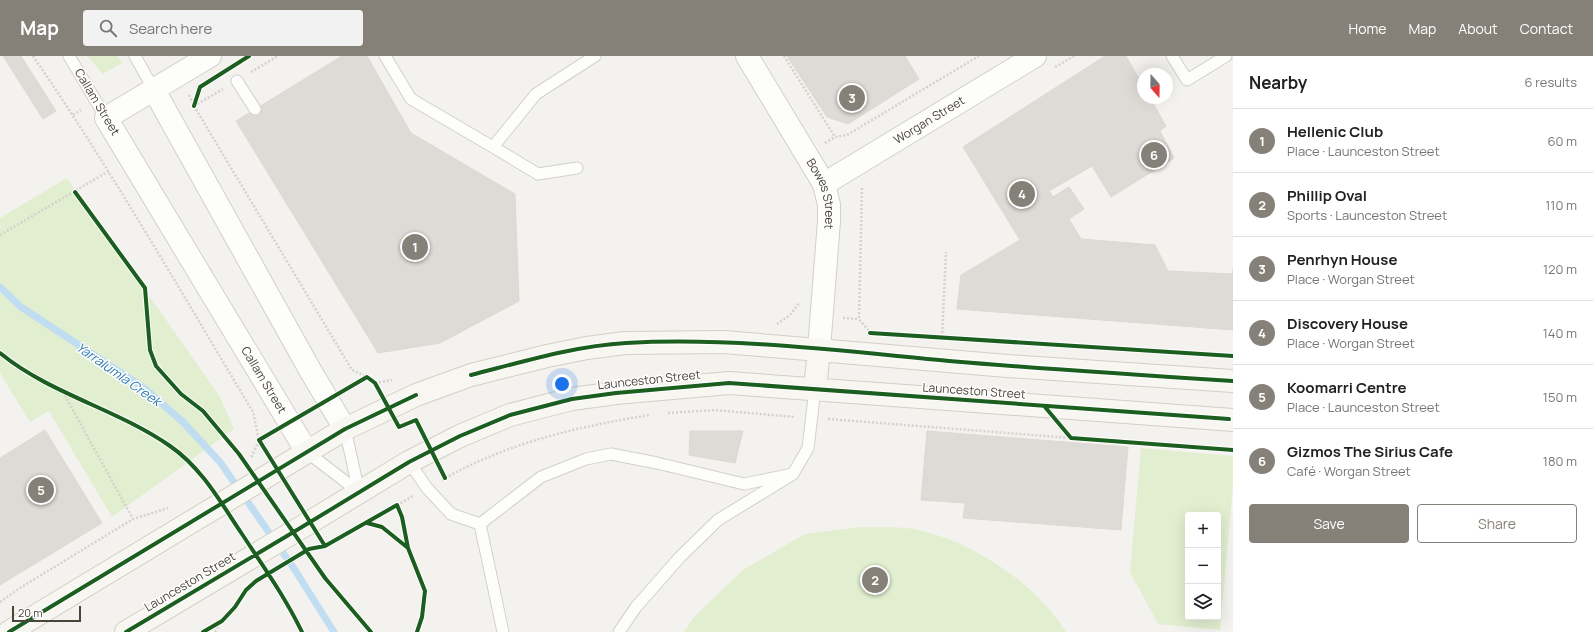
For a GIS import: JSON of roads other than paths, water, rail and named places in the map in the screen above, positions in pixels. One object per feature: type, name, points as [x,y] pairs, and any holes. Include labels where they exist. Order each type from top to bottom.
[{"type":"main road","points":[[9,632],[207,511],[346,429],[416,395],[471,375],[547,356],[587,348],[625,343],[724,342],[1007,366],[1233,381]]},
{"type":"main road","points":[[815,389],[819,349]]},
{"type":"main road","name":"Launceston Street","points":[[129,631],[431,450],[510,415],[572,399],[616,393],[729,383],[1233,420]]},
{"type":"street","points":[[106,118],[210,56]]},
{"type":"street","name":"Bowes Street","points":[[747,56],[824,184],[829,221],[819,349]]},
{"type":"street","name":"Worgan Street","points":[[824,184],[1035,56]]},
{"type":"street","points":[[154,90],[310,370],[346,429]]},
{"type":"street","name":"Callam Street","points":[[106,118],[307,452]]},
{"type":"lane","name":"Callam Street","points":[[69,56],[106,118]]},
{"type":"lane","points":[[135,56],[154,90]]},
{"type":"lane","points":[[385,56],[411,99],[538,174],[577,168]]},
{"type":"lane","points":[[493,147],[536,94],[595,56]]},
{"type":"lane","points":[[1172,56],[1187,80],[1226,56]]},
{"type":"lane","points":[[237,81],[255,109]]},
{"type":"lane","points":[[619,632],[641,601],[680,557],[718,520],[793,474],[808,448],[815,389]]},
{"type":"lane","points":[[346,429],[359,492]]},
{"type":"lane","name":"Callam Street","points":[[307,452],[359,492]]},
{"type":"lane","points":[[480,524],[541,477],[586,459],[611,454],[657,463],[744,484],[793,474]]},
{"type":"lane","points":[[409,462],[427,488],[451,514],[480,524]]},
{"type":"lane","points":[[480,524],[502,632]]},
{"type":"waterway","name":"Yarralumla Creek","points":[[0,287],[21,307],[144,388],[182,421],[220,462],[295,570],[334,632]]},
{"type":"place","name":"Penrhyn House","points":[[852,98]]},
{"type":"place","name":"Gizmos The Sirius Cafe","points":[[1154,155]]},
{"type":"place","name":"Discovery House","points":[[1022,194]]},
{"type":"place","name":"Hellenic Club","points":[[415,247]]},
{"type":"place","name":"Koomarri Centre","points":[[41,490]]},
{"type":"place","name":"Phillip Oval","points":[[875,580]]}]
